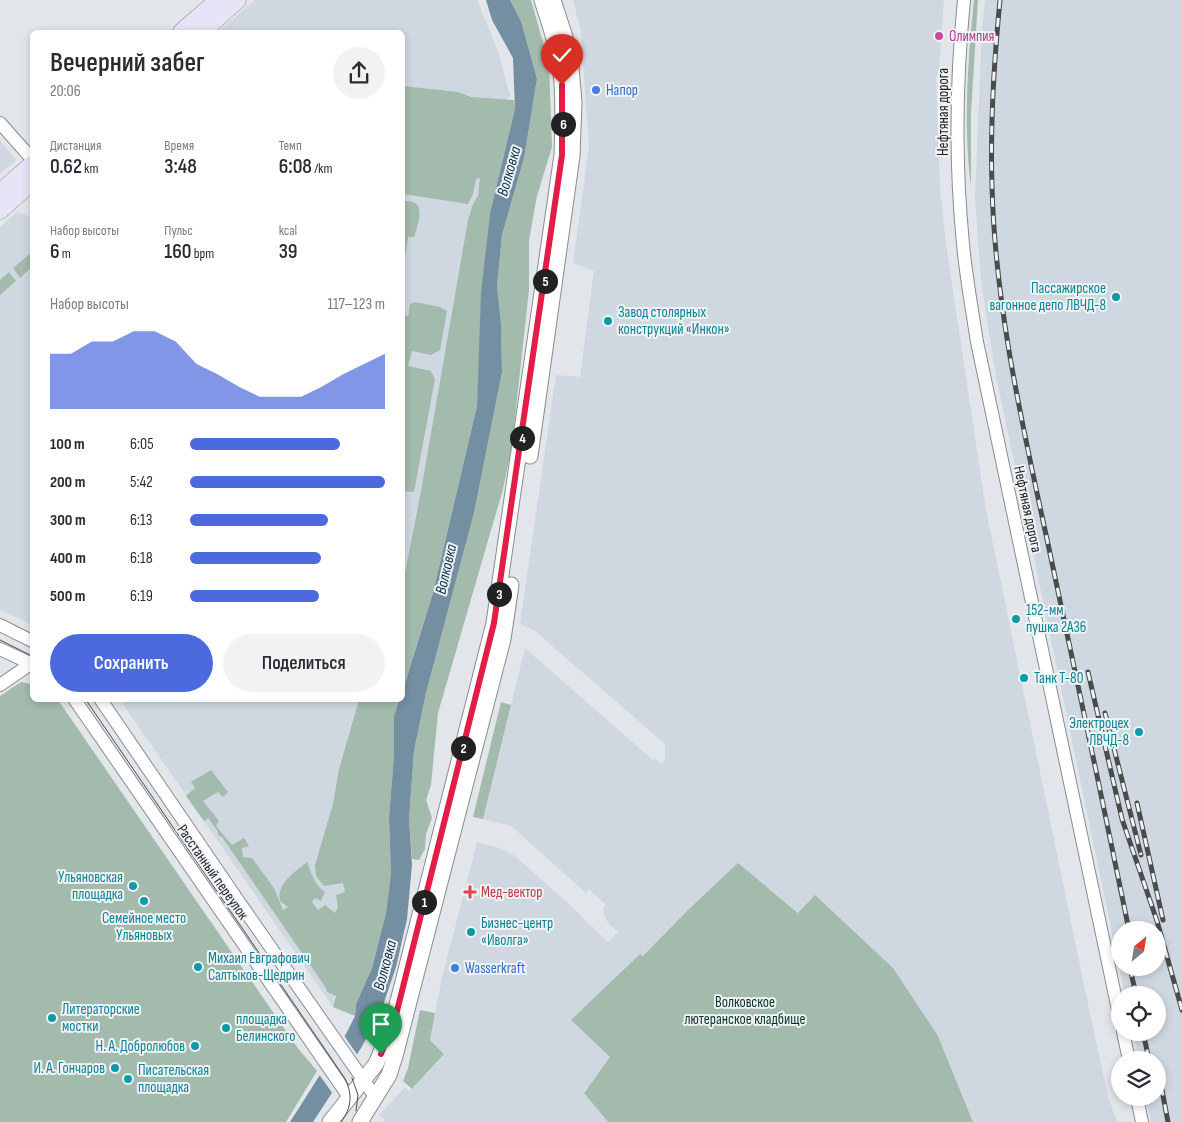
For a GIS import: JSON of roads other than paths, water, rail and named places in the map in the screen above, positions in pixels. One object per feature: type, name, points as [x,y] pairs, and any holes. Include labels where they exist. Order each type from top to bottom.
[{"type":"main road","points":[[184,30],[219,0]]},
{"type":"main road","points":[[203,30],[237,0]]},
{"type":"main road","points":[[0,193],[30,167]]},
{"type":"main road","points":[[0,210],[30,183]]},
{"type":"street","points":[[330,1122],[344,1090],[363,1080],[376,1064],[396,1015],[491,640],[502,580],[562,155],[563,102],[561,70],[542,0]]},
{"type":"street","points":[[360,1122],[389,1075],[403,1030],[505,625],[572,156],[574,102],[572,76],[569,53],[553,0]]},
{"type":"street","name":"Нефтяная дорога","points":[[964,0],[958,80],[958,142],[963,242],[976,342],[1113,986]]},
{"type":"street","points":[[0,123],[30,157]]},
{"type":"street","points":[[0,625],[30,640]]},
{"type":"street","points":[[0,648],[30,663]]},
{"type":"street","points":[[0,685],[30,665]]},
{"type":"street","name":"Расстанный переулок","points":[[76,702],[344,1090]]},
{"type":"street","name":"Расстанный переулок","points":[[102,702],[363,1080]]},
{"type":"street","points":[[363,1080],[376,1098]]},
{"type":"street","points":[[1139,1106],[1142,1122]]},
{"type":"water","name":"Волковка","points":[[486,0],[510,0],[521,21],[537,79],[524,158],[502,235],[497,286],[501,323],[502,372],[474,513],[426,693],[414,751],[409,819],[412,865],[407,919],[396,967],[380,1014],[361,1048],[313,1122],[290,1122],[346,1034],[355,1016],[356,1004],[372,968],[386,913],[391,873],[389,819],[394,754],[394,716],[398,702],[405,702],[405,684],[433,593],[477,406],[481,293],[490,214],[515,109],[513,58],[492,20]]},
{"type":"tram line","points":[[0,640],[30,655]]},
{"type":"tram line","points":[[87,702],[344,1077],[349,1089],[350,1100],[345,1117],[341,1122]]},
{"type":"tram line","points":[[352,1078],[358,1095],[356,1111]]},
{"type":"railway","points":[[1000,0],[993,92],[992,139],[994,234],[999,284],[1014,382],[1127,921]]},
{"type":"railway","points":[[1088,672],[1122,819],[1157,921],[1182,1010]]},
{"type":"railway","points":[[1105,713],[1141,855]]},
{"type":"railway","points":[[1137,803],[1163,920]]},
{"type":"railway","points":[[1132,976],[1134,986]]},
{"type":"railway","points":[[1145,1041],[1147,1051]]},
{"type":"railway","points":[[1165,1106],[1168,1122]]},
{"type":"place","name":"Олимпия","points":[[939,36]]},
{"type":"place","name":"Напор","points":[[596,90]]},
{"type":"place","name":"Пассажирское вагонное депо ЛВЧД-8","points":[[1116,297]]},
{"type":"place","name":"Завод столярных конструкций «Инкон»","points":[[608,321]]},
{"type":"place","name":"152-мм пушка 2А36","points":[[1016,619]]},
{"type":"place","name":"Танк Т-80","points":[[1024,678]]},
{"type":"place","name":"Электроцех ЛВЧД-8","points":[[1139,732]]},
{"type":"place","name":"Ульяновская площадка","points":[[133,886]]},
{"type":"place","name":"Мед-вектор","points":[[470,892]]},
{"type":"place","name":"Семейное место Ульяновых","points":[[144,901]]},
{"type":"place","name":"Бизнес-центр «Иволга»","points":[[471,932]]},
{"type":"place","name":"Михаил Евграфович Салтыков-Щедрин","points":[[198,967]]},
{"type":"place","name":"Wasserkraft","points":[[455,968]]},
{"type":"place","name":"Литераторские мостки","points":[[52,1018]]},
{"type":"place","name":"площадка Белинского","points":[[226,1028]]},
{"type":"place","name":"Н. А. Добролюбов","points":[[195,1046]]},
{"type":"place","name":"И. А. Гончаров","points":[[115,1068]]},
{"type":"place","name":"Писательская площадка","points":[[128,1079]]},
{"type":"park label","name":"Волковское лютеранское кладбище","points":[[745,1010]]}]
